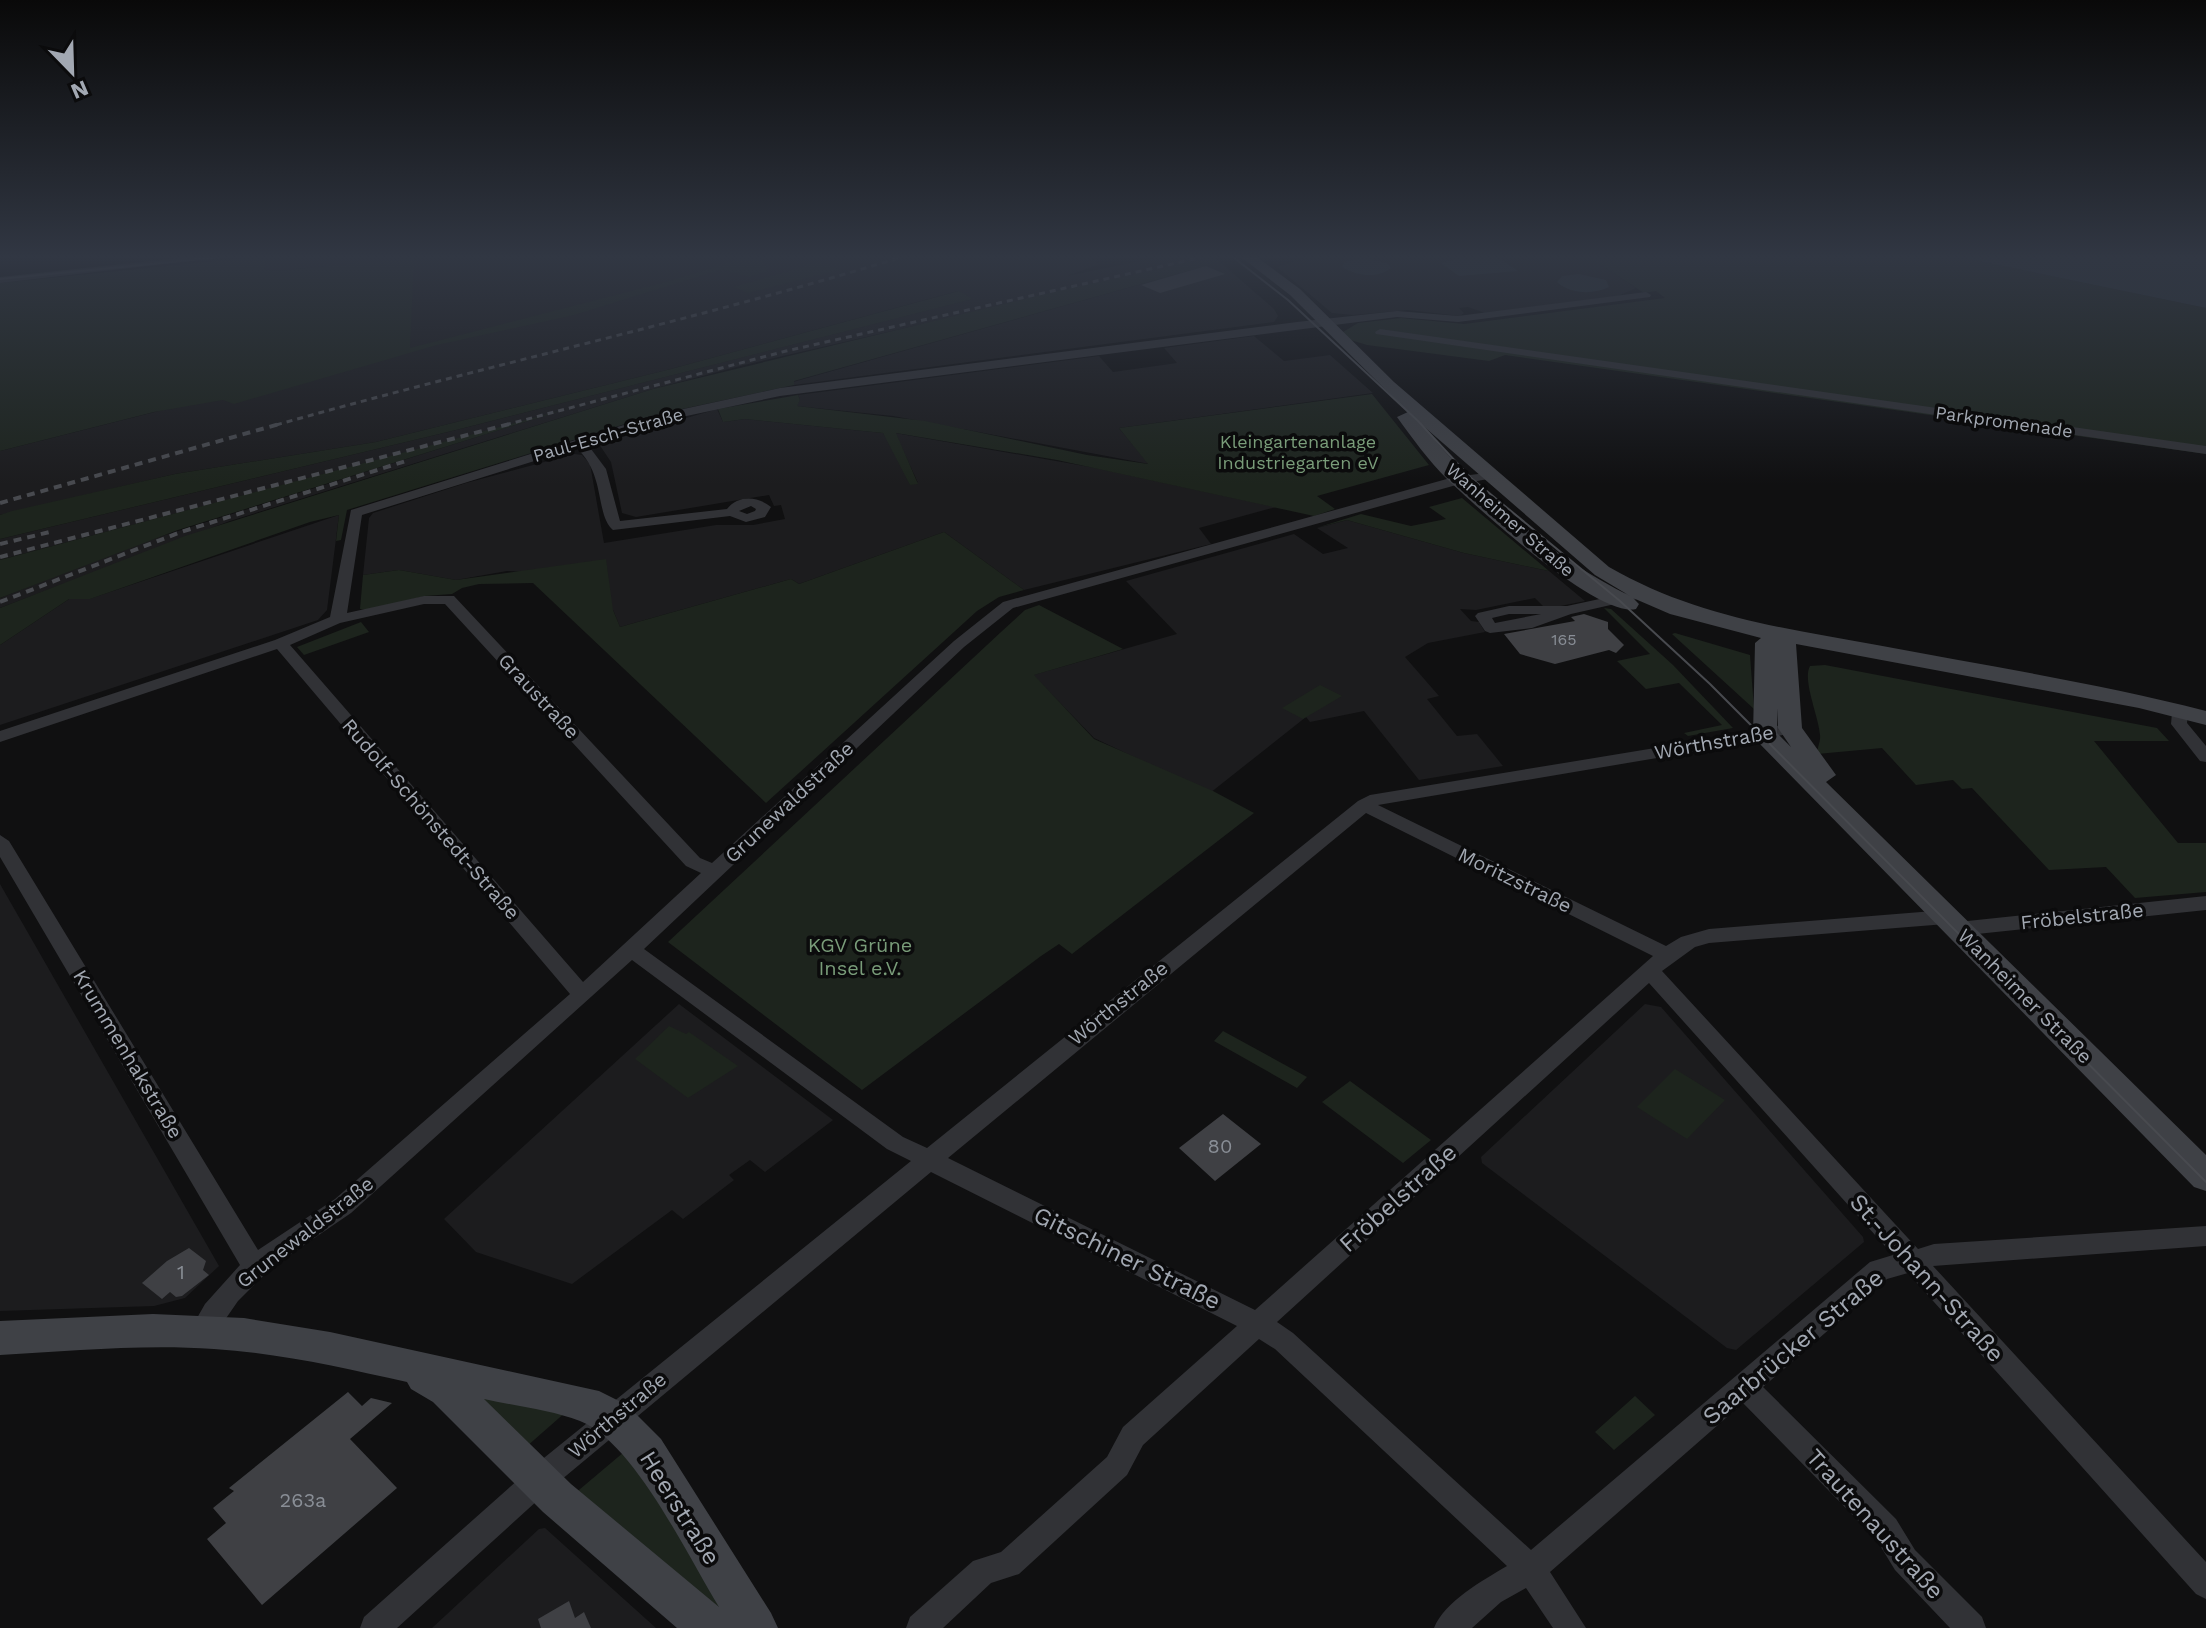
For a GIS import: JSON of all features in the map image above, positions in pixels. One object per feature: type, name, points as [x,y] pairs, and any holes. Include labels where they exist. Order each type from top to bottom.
[{"type":"street","name":"Paul-Esch-Straße","points":[[335,620],[339,614],[356,513],[673,415],[789,391],[1244,333]]},
{"type":"street","name":"Wanheimer Straße","points":[[1316,333],[1395,404],[1459,480],[1556,563],[1630,597],[1777,642]]},
{"type":"street","name":"Wanheimer Straße","points":[[1336,333],[1388,386],[1630,597]]},
{"type":"street","name":"Parkpromenade","points":[[1387,333],[2206,450]]},
{"type":"street","points":[[578,443],[600,463],[613,523],[618,527],[731,512]]},
{"type":"street","name":"Grunewaldstraße","points":[[202,1332],[214,1309],[254,1268],[307,1228],[343,1206],[631,951],[959,644],[1008,605],[1459,480],[1489,475]]},
{"type":"street","points":[[1567,610],[1630,597]]},
{"type":"street","name":"Graustraße","points":[[335,620],[424,600],[449,599],[693,862],[714,872]]},
{"type":"street","points":[[0,737],[280,643],[335,620]]},
{"type":"street","points":[[1777,642],[1994,673],[2140,701],[2206,718]]},
{"type":"street","points":[[1777,642],[2149,713],[2180,713]]},
{"type":"street","points":[[1777,642],[1778,731]]},
{"type":"street","name":"Rudolf-Schönstedt-Straße","points":[[280,643],[582,995]]},
{"type":"street","points":[[2180,713],[2179,724],[2206,757]]},
{"type":"street","name":"Wanheimer Straße","points":[[1778,731],[1830,787],[1845,815]]},
{"type":"street","name":"Wanheimer Straße","points":[[1778,731],[1845,815],[1952,923],[2199,1161]]},
{"type":"street","name":"Wörthstraße","points":[[375,1628],[539,1480],[613,1418],[1364,805],[1376,799],[1433,788],[1778,731]]},
{"type":"street","name":"Moritzstraße","points":[[1364,805],[1658,963]]},
{"type":"street","name":"Krummenhakstraße","points":[[0,841],[254,1268]]},
{"type":"street","name":"Fröbelstraße","points":[[921,1628],[983,1571],[1009,1564],[1117,1466],[1133,1436],[1658,963],[1688,942],[1709,936],[1952,923],[2206,903]]},
{"type":"street","name":"Gitschiner Straße","points":[[631,951],[645,957],[895,1143],[1257,1323],[1284,1341],[1531,1569],[1571,1628]]},
{"type":"street","name":"St.-Johann-Straße","points":[[1658,963],[1910,1259],[2206,1584]]},
{"type":"street","name":"Saarbrücker Straße","points":[[1449,1628],[1491,1592],[1531,1569],[1879,1270],[1910,1259],[2206,1236]]},
{"type":"street","name":"Heerstraße","points":[[0,1338],[202,1332],[244,1335],[585,1404],[613,1418],[647,1452],[756,1628]]},
{"type":"street","name":"Heerstraße","points":[[399,1364],[447,1389],[539,1480],[710,1628]]},
{"type":"street","name":"Trautenaustraße","points":[[1744,1386],[1886,1529],[1905,1560],[1971,1628]]},
{"type":"shaded area","points":[[410,333],[804,333],[376,442],[175,474],[0,515],[0,451],[409,348]]},
{"type":"shaded area","points":[[838,333],[884,333],[653,389],[230,521],[0,608],[0,598],[124,548],[534,419],[0,560],[0,539],[456,430]]},
{"type":"shaded area","points":[[967,333],[1190,333],[794,385],[793,382]]},
{"type":"shaded area","points":[[1254,336],[1284,361],[1330,355],[1373,393],[1119,428],[1149,464],[893,416],[796,406],[800,400],[798,395],[1099,356],[1113,372],[1177,363],[1164,348]]},
{"type":"shaded area","points":[[717,409],[723,422],[745,419],[883,433],[918,483],[895,433],[1096,468],[1276,507],[1199,528],[1211,544],[1024,590],[944,532],[799,584],[791,579],[620,627],[613,610],[524,572],[507,571],[456,580],[399,570],[363,575],[369,518],[373,513],[466,483],[574,454],[582,455],[590,464],[604,543],[716,525],[753,525],[785,519],[781,505],[774,506],[769,495],[636,517],[622,513],[611,462],[599,444]]},
{"type":"shaded area","points":[[339,515],[327,610],[318,620],[0,725],[0,645],[69,599],[89,599]]},
{"type":"shaded area","points":[[1347,520],[1464,553],[1549,571],[1585,601],[1546,609],[1535,598],[1476,610],[1460,609],[1471,621],[1479,622],[1485,632],[1428,643],[1405,657],[1439,696],[1427,699],[1457,736],[1477,734],[1503,766],[1419,780],[1364,711],[1310,722],[1306,717],[1210,793],[1094,738],[1033,675],[1177,634],[1126,581],[1294,534],[1323,554],[1348,548],[1317,528]]},
{"type":"shaded area","points":[[0,884],[219,1266],[185,1298],[154,1306],[0,1311]]},
{"type":"shaded area","points":[[679,1004],[833,1120],[765,1172],[750,1160],[729,1175],[734,1180],[683,1219],[672,1210],[572,1284],[476,1252],[444,1219]]},
{"type":"shaded area","points":[[1645,1004],[1661,1007],[1863,1237],[1864,1242],[1736,1350],[1727,1348],[1482,1163],[1481,1157]]},
{"type":"shaded area","points":[[545,1528],[656,1628],[432,1628],[539,1529]]},
{"type":"green space","points":[[0,333],[411,333],[410,348],[468,333],[492,333],[437,345],[234,404],[223,400],[154,412],[0,451]]},
{"type":"green space","points":[[804,333],[839,333],[456,430],[0,539],[0,515],[12,511],[175,474],[376,442]]},
{"type":"green space","points":[[885,333],[966,333],[794,381],[794,385],[654,415],[347,510],[341,540],[336,541],[339,515],[310,522],[90,599],[69,599],[0,645],[0,608],[185,536],[653,389]]},
{"type":"green space","points":[[1343,333],[2206,333],[2206,454],[1505,355],[1489,361],[1367,345],[1344,338]]},
{"type":"green space","name":"Kleingartenanlage Industriegarten eV","points":[[1372,394],[1429,465],[1317,496],[1335,509],[1314,516],[1057,460],[896,433],[918,484],[910,485],[883,433],[745,419],[723,422],[718,409],[798,395],[800,400],[797,406],[925,421],[1087,455],[1148,464],[1119,428]]},
{"type":"green space","points":[[567,409],[178,530],[0,598],[0,560]]},
{"type":"green space","points":[[1462,498],[1549,571],[1464,553],[1347,520],[1316,528],[1361,514],[1411,526],[1446,519],[1429,507]]},
{"type":"green space","points":[[944,532],[1024,590],[999,597],[977,611],[766,803],[533,583],[479,584],[452,594],[360,609],[363,575],[399,570],[456,580],[606,559],[613,610],[620,627],[791,579],[799,584]]},
{"type":"green space","name":"KGV Grüne Insel e.V.","points":[[1039,605],[1123,649],[1034,675],[1094,739],[1213,791],[1254,813],[1072,954],[1059,944],[862,1090],[668,942],[1025,610]]},
{"type":"green space","points":[[1604,608],[1611,609],[1673,665],[1733,728],[1688,736],[1684,733],[1722,725],[1679,683],[1646,689],[1617,661],[1650,654]]},
{"type":"green space","points":[[361,622],[369,632],[304,655],[297,647]]},
{"type":"green space","points":[[1672,634],[1750,655],[1754,709]]},
{"type":"green space","points":[[1825,665],[2157,728],[2169,741],[2094,741],[2178,843],[2206,843],[2206,892],[2135,898],[2106,867],[2049,870],[1972,788],[1962,789],[1953,780],[1916,785],[1882,748],[1817,754],[1820,735],[1808,672],[1810,666]]},
{"type":"green space","points":[[1320,685],[1342,696],[1303,719],[1282,708]]},
{"type":"green space","points":[[669,1026],[686,1034],[689,1032],[738,1066],[688,1098],[635,1059]]},
{"type":"green space","points":[[1223,1031],[1307,1077],[1297,1088],[1214,1041]]},
{"type":"green space","points":[[1675,1069],[1725,1100],[1687,1139],[1637,1107]]},
{"type":"green space","points":[[1350,1081],[1431,1140],[1403,1163],[1322,1102]]},
{"type":"green space","points":[[474,1393],[567,1411],[526,1447]]},
{"type":"green space","points":[[1635,1396],[1655,1415],[1614,1450],[1595,1432]]},
{"type":"green space","points":[[624,1452],[635,1466],[735,1623],[573,1495]]},
{"type":"building","points":[[1584,614],[1608,622],[1608,629],[1624,645],[1616,653],[1609,650],[1555,664],[1520,654],[1504,634],[1575,621],[1571,617]]},
{"type":"building","points":[[1223,1114],[1261,1144],[1215,1181],[1179,1148]]},
{"type":"building","points":[[189,1248],[206,1261],[203,1270],[209,1275],[182,1296],[176,1297],[170,1292],[162,1299],[142,1283],[167,1261]]},
{"type":"building","points":[[348,1392],[362,1406],[371,1398],[392,1403],[350,1439],[397,1488],[262,1605],[207,1539],[226,1523],[213,1508],[234,1491],[229,1488]]},
{"type":"building","points":[[569,1601],[575,1618],[584,1612],[591,1628],[541,1628],[538,1619]]},
{"type":"tram line","points":[[1323,333],[1418,421],[1471,478],[1620,601],[1710,684],[2206,1182]]},
{"type":"railway","points":[[276,425],[627,333]]},
{"type":"railway","points":[[505,425],[866,333]]},
{"type":"railway","points":[[0,503],[283,423]]},
{"type":"railway","points":[[0,557],[513,423]]},
{"type":"railway","points":[[0,602],[181,532],[409,460]]},
{"type":"railway","points":[[0,544],[54,531]]}]
